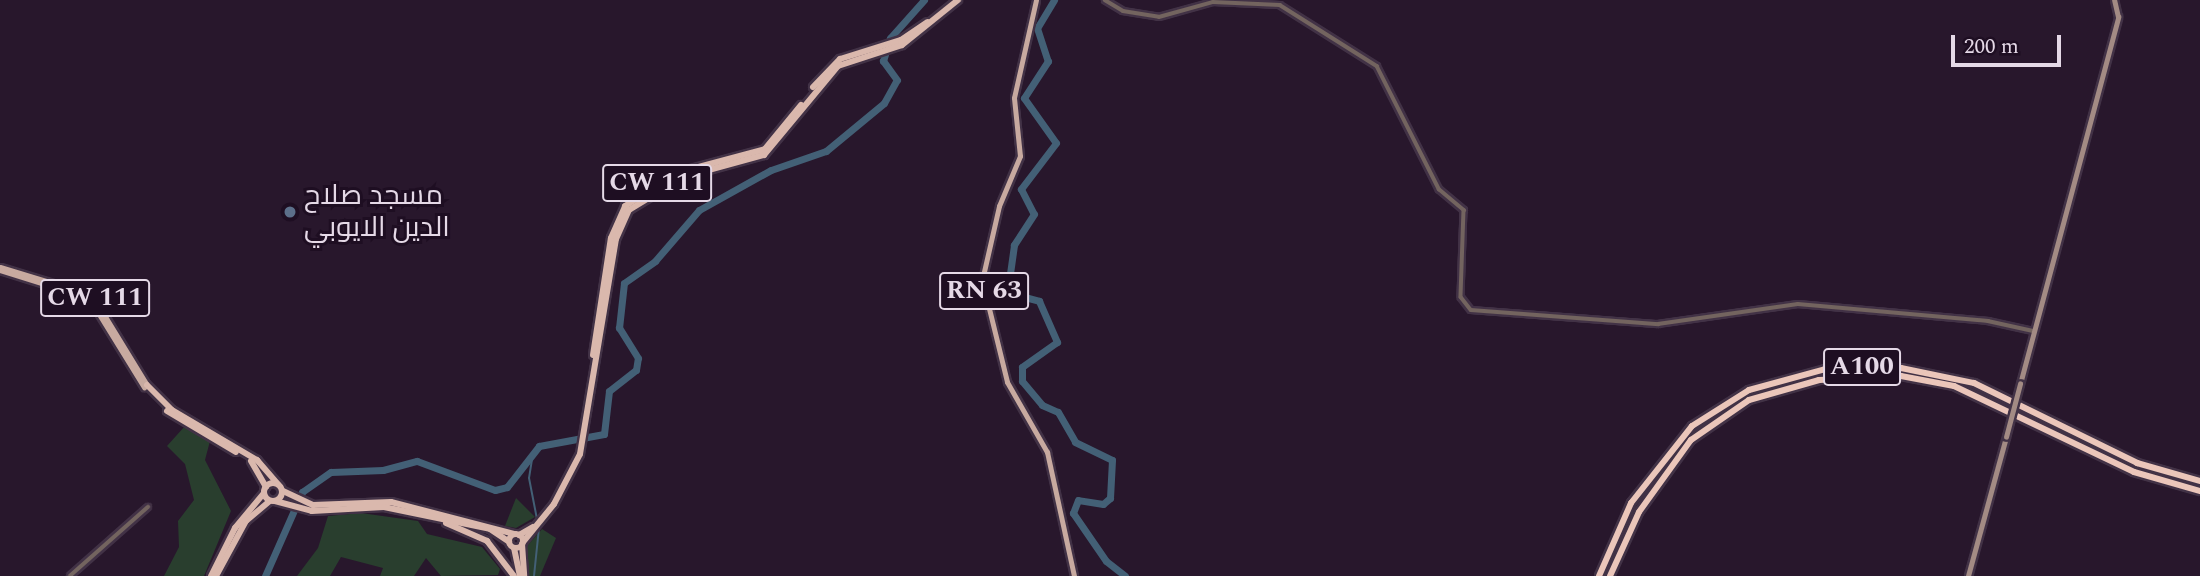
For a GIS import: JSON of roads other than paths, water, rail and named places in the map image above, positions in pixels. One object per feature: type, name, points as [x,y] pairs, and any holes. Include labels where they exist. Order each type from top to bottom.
[{"type":"highway","name":"CW 111","points":[[893,45],[953,0]]},
{"type":"highway","name":"CW 111","points":[[522,543],[541,519],[581,442],[611,238],[625,206],[680,172],[765,149],[828,69],[893,45],[958,0]]},
{"type":"highway","name":"A100","points":[[1599,576],[1631,503],[1692,426],[1749,390],[1825,369],[1901,368],[1974,383],[2127,458],[2200,481]]},
{"type":"highway","name":"A100","points":[[1611,576],[1654,488],[1709,424],[1774,389],[1844,376],[1954,386],[2134,472],[2200,491]]},
{"type":"highway","name":"CW 111","points":[[145,386],[172,410],[257,460],[278,484]]},
{"type":"highway","points":[[145,386],[169,413],[262,472],[265,490],[272,501],[304,507],[378,506],[493,530],[511,545],[522,576]]},
{"type":"highway","points":[[248,514],[262,472]]},
{"type":"highway","points":[[214,576],[248,514],[265,490],[278,484],[304,507],[384,501],[517,534],[535,527]]},
{"type":"highway","points":[[248,514],[272,501],[283,491]]},
{"type":"highway","points":[[248,514],[286,505]]},
{"type":"highway","points":[[428,517],[487,541],[514,576]]},
{"type":"highway","points":[[517,534],[522,543],[522,576]]},
{"type":"highway","points":[[511,545],[517,534]]},
{"type":"highway","points":[[511,545],[522,543]]},
{"type":"main road","name":"RN 63","points":[[1036,0],[1014,98],[1020,156],[999,206],[982,280],[1007,382],[1047,452],[1074,576]]},
{"type":"main road","points":[[1968,576],[2118,17],[2114,0]]},
{"type":"main road","name":"CW 111","points":[[0,269],[92,295],[145,386]]},
{"type":"street","points":[[1105,0],[1123,11],[1159,17],[1213,2],[1280,5],[1377,66],[1439,189],[1464,210],[1461,297],[1471,310],[1658,324],[1798,304],[1988,321],[2033,331]]},
{"type":"street","points":[[70,576],[148,506]]},
{"type":"waterway","points":[[265,576],[302,492],[331,472],[383,470],[417,461],[495,490],[507,487],[539,446],[604,434],[609,391],[636,370],[638,358],[619,328],[624,283],[655,261],[699,210],[771,170],[826,151],[884,103],[897,80],[883,61],[890,38],[924,0]]},
{"type":"waterway","points":[[1054,0],[1037,28],[1048,61],[1024,98],[1056,143],[1021,189],[1034,214],[1014,245],[1009,281],[1017,295],[1039,301],[1057,342],[1022,367],[1022,381],[1042,405],[1058,412],[1075,442],[1112,460],[1110,498],[1103,504],[1078,500],[1073,513],[1106,561],[1125,576]]},
{"type":"waterway","points":[[533,453],[529,478],[537,519]]},
{"type":"waterway","points":[[534,576],[539,528]]},
{"type":"place","name":"مسجد صلاح الدين الايوبي","points":[[290,212]]}]
